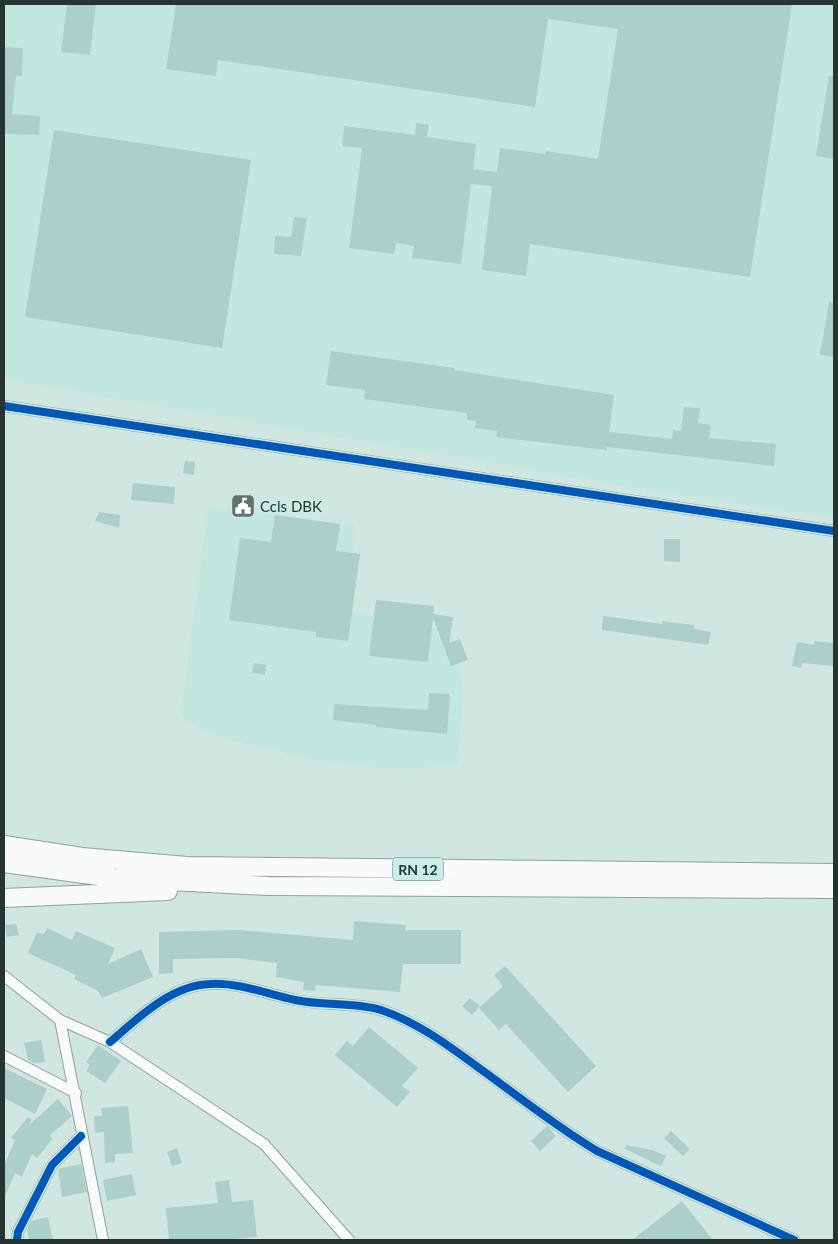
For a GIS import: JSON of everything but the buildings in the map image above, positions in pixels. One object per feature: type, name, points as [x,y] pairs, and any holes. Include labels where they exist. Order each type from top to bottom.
[{"type":"highway","name":"RN 12","points":[[4,845],[82,857],[188,866],[834,873]]},
{"type":"highway","name":"RN 12","points":[[4,863],[104,877],[278,886],[834,890]]},
{"type":"highway","points":[[4,898],[169,891],[213,883]]},
{"type":"street","points":[[4,406],[834,532]]},
{"type":"street","points":[[4,976],[60,1020],[110,1042],[264,1144],[349,1240]]},
{"type":"street","points":[[110,1042],[146,1012],[184,990],[209,984],[237,986],[298,1000],[380,1010],[409,1022],[450,1047],[569,1134],[597,1150],[794,1240]]},
{"type":"street","points":[[60,1020],[76,1094],[81,1136],[103,1240]]},
{"type":"street","points":[[4,1056],[76,1094]]},
{"type":"street","points":[[17,1240],[18,1232],[52,1165],[81,1136]]},
{"type":"shaded area","points":[[4,4],[834,4],[834,518],[638,488],[4,379]]},
{"type":"shaded area","points":[[208,508],[354,525],[350,611],[451,632],[463,689],[458,764],[396,769],[305,759],[225,738],[194,726],[181,716]]},
{"type":"cycle path","points":[[4,406],[834,531]]},
{"type":"cycle path","points":[[110,1042],[143,1014],[168,997],[182,990],[210,984],[242,987],[306,1002],[360,1006],[381,1010],[407,1021],[432,1035],[551,1121],[597,1151],[794,1240]]},
{"type":"cycle path","points":[[17,1240],[18,1232],[52,1165],[81,1136]]},
{"type":"place","name":"Ccls DBK","points":[[243,506]]}]
